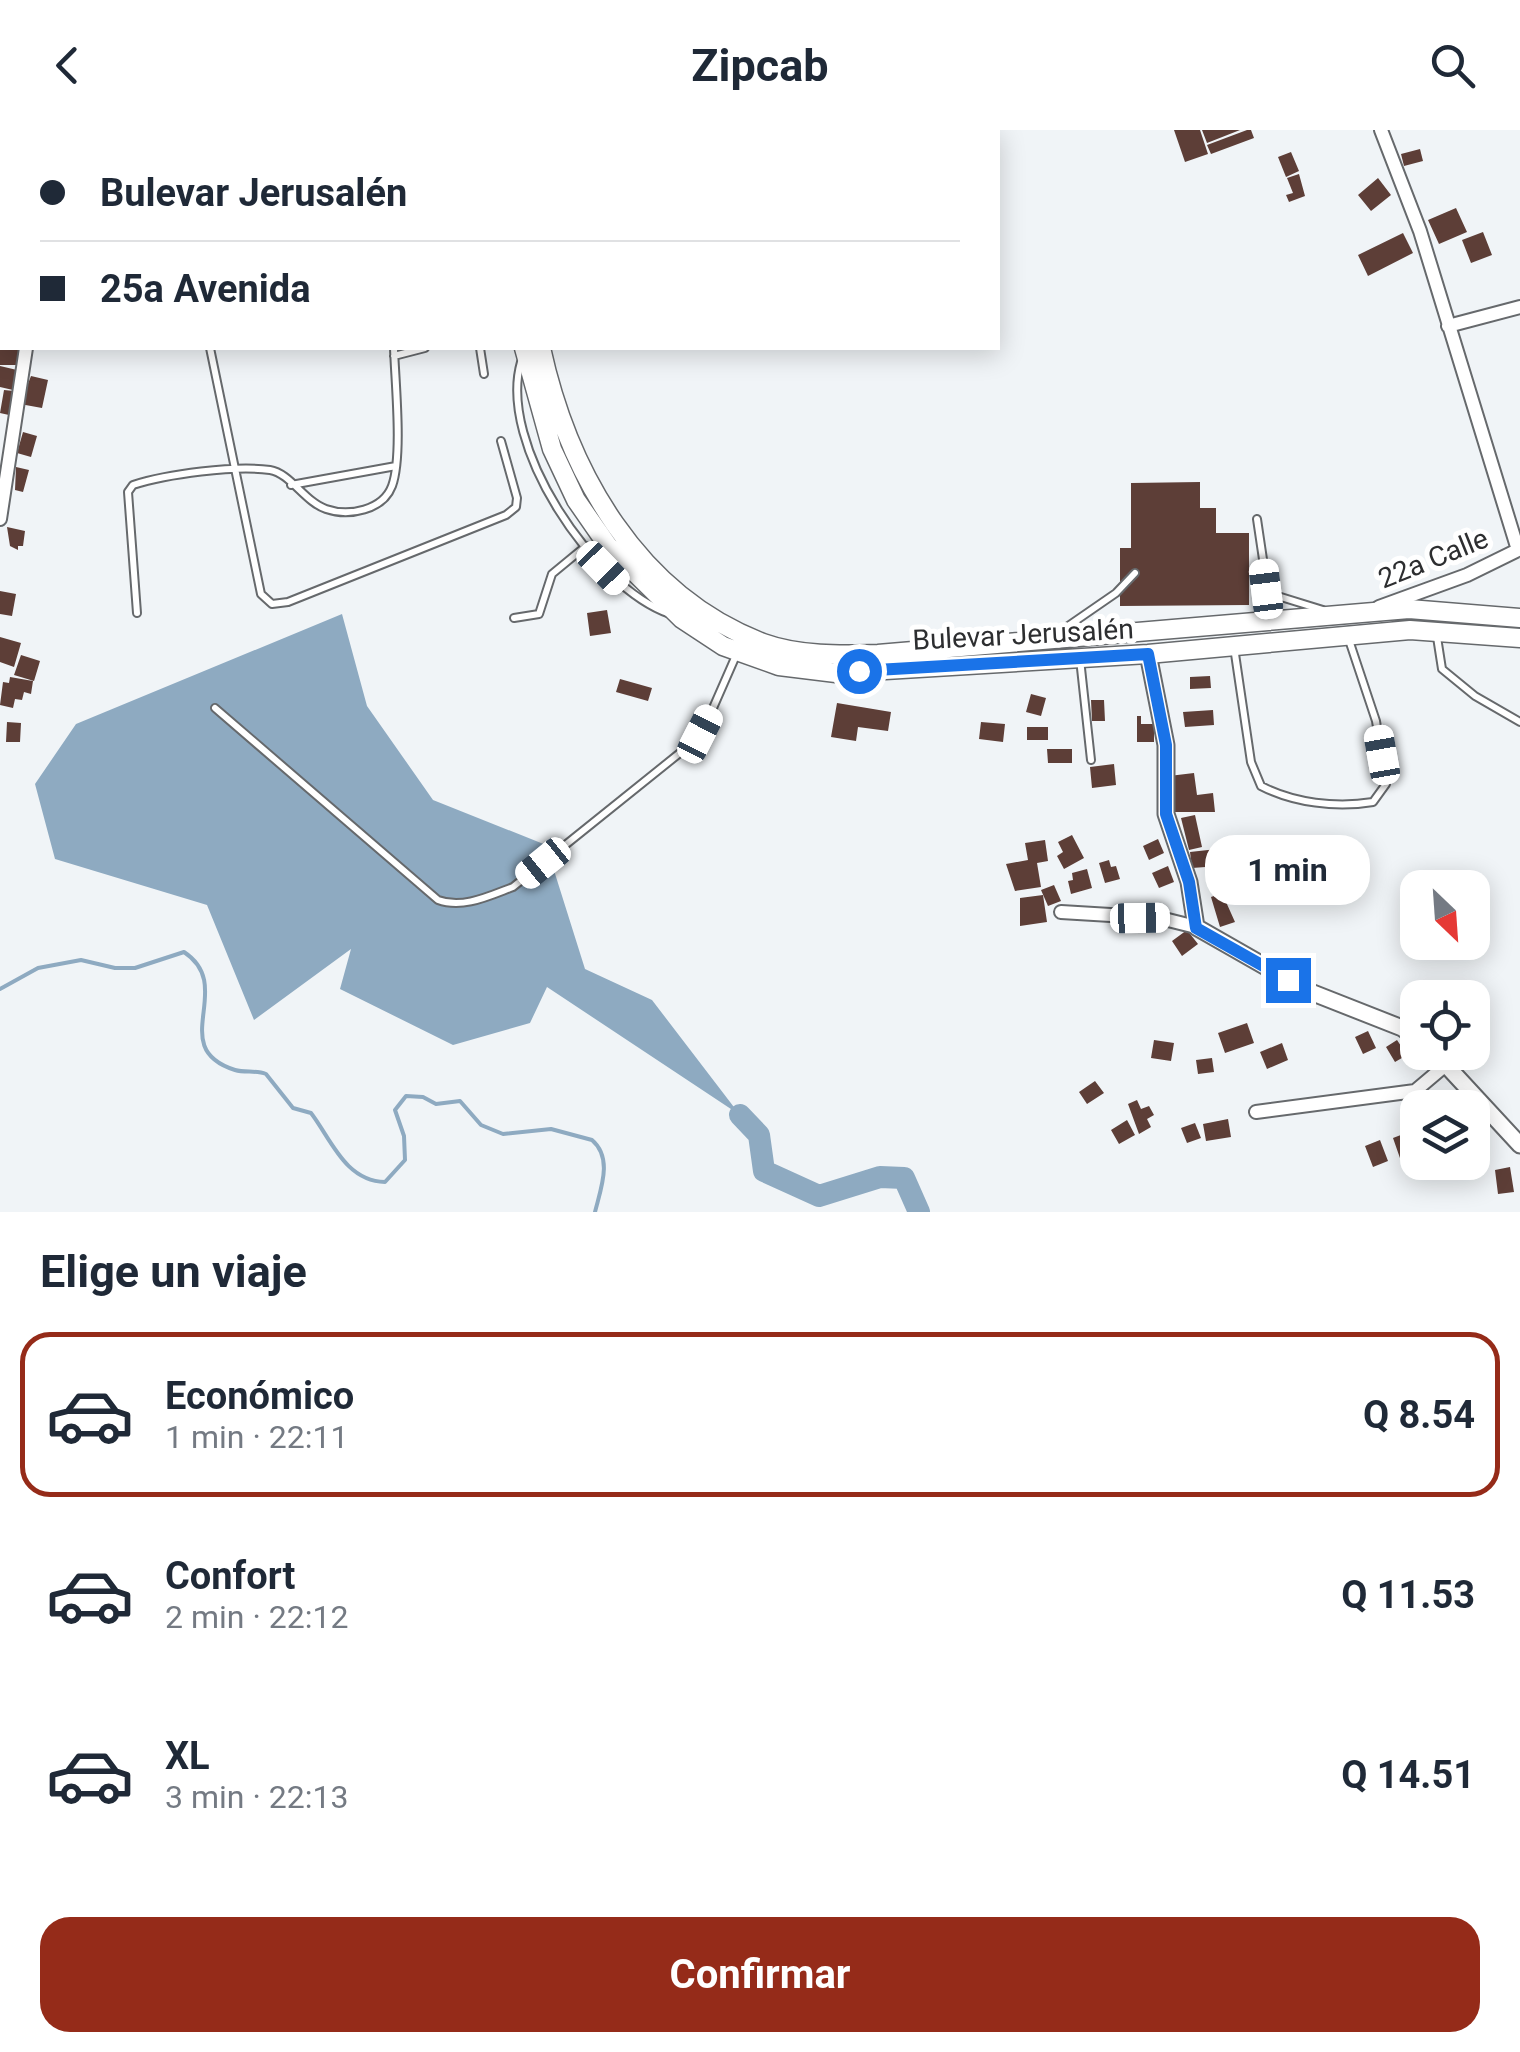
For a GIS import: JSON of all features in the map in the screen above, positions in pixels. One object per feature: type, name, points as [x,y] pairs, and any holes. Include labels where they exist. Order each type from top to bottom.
[{"type":"main road","name":"Bulevar Jerusalén","points":[[530,350],[544,428],[576,500],[608,546],[682,619],[737,652],[779,666],[836,672],[1148,654],[1347,634],[1436,631],[1520,638]]},
{"type":"main road","name":"Bulevar Jerusalén","points":[[530,350],[568,444],[608,516],[694,606],[764,643],[835,656],[1409,609],[1520,618]]},
{"type":"street","points":[[1381,130],[1420,230],[1519,549]]},
{"type":"street","points":[[1448,326],[1520,307]]},
{"type":"street","points":[[0,519],[26,350]]},
{"type":"street","name":"22a Calle","points":[[1364,612],[1467,574],[1519,549]]},
{"type":"street","points":[[1148,654],[1166,745],[1166,814],[1189,882],[1196,928]]},
{"type":"street","points":[[1061,912],[1160,918],[1196,928],[1308,992],[1400,1027]]},
{"type":"street","points":[[1256,1112],[1415,1091],[1441,1070]]},
{"type":"street","points":[[1453,1070],[1520,1145]]},
{"type":"lane","points":[[210,350],[261,594],[272,604],[288,602],[506,516],[516,507],[517,498],[500,442]]},
{"type":"lane","points":[[480,350],[484,374]]},
{"type":"lane","points":[[530,350],[515,383],[523,433],[557,506],[622,588],[653,608],[682,619]]},
{"type":"lane","points":[[137,614],[128,492],[133,485],[237,470],[276,471],[326,509],[362,510],[378,504],[392,488],[396,466],[394,352]]},
{"type":"lane","points":[[291,485],[396,466]]},
{"type":"lane","points":[[1257,518],[1268,593],[1334,614]]},
{"type":"lane","points":[[514,618],[539,614],[552,574],[586,546]]},
{"type":"lane","points":[[1049,640],[1116,592],[1134,573]]},
{"type":"lane","points":[[1436,631],[1442,668],[1475,696],[1520,722]]},
{"type":"lane","points":[[215,708],[438,900],[454,904],[484,898],[513,886],[691,744],[713,708],[746,634]]},
{"type":"lane","points":[[1234,645],[1251,762],[1261,786],[1303,801],[1358,804],[1372,802],[1386,784],[1376,721],[1347,634]]},
{"type":"lane","points":[[1080,658],[1092,760]]},
{"type":"water","points":[[342,614],[367,706],[433,800],[546,845],[585,969],[652,1000],[740,1115],[547,987],[530,1023],[453,1045],[340,989],[351,949],[254,1020],[207,905],[55,859],[35,784],[76,724]]},
{"type":"building","points":[[1174,130],[1200,130],[1208,154],[1185,162]]},
{"type":"building","points":[[1202,130],[1240,130],[1207,143]]},
{"type":"building","points":[[1251,130],[1254,138],[1211,154],[1207,145]]},
{"type":"building","points":[[1420,149],[1423,161],[1404,166],[1401,154]]},
{"type":"building","points":[[1291,152],[1299,171],[1286,177],[1278,157]]},
{"type":"building","points":[[1299,174],[1305,196],[1289,202],[1286,195],[1293,193],[1287,178]]},
{"type":"building","points":[[1378,178],[1391,195],[1371,211],[1358,195]]},
{"type":"building","points":[[1456,208],[1467,232],[1439,244],[1428,220]]},
{"type":"building","points":[[1483,232],[1492,255],[1471,263],[1462,240]]},
{"type":"building","points":[[1403,233],[1413,253],[1368,276],[1358,255]]},
{"type":"building","points":[[0,350],[21,350],[18,365],[0,365]]},
{"type":"building","points":[[0,366],[17,370],[13,390],[0,387]]},
{"type":"building","points":[[31,376],[48,380],[42,408],[20,404]]},
{"type":"building","points":[[4,390],[14,391],[9,415],[0,413]]},
{"type":"building","points":[[23,432],[37,436],[31,457],[17,453]]},
{"type":"building","points":[[16,467],[29,470],[23,492],[15,490]]},
{"type":"building","points":[[1200,482],[1200,508],[1216,508],[1216,533],[1249,533],[1249,605],[1120,606],[1120,548],[1131,548],[1131,483]]},
{"type":"building","points":[[7,527],[25,531],[23,546],[18,546],[18,550],[10,546]]},
{"type":"building","points":[[0,591],[16,594],[12,616],[0,614]]},
{"type":"building","points":[[607,610],[611,633],[590,636],[587,613]]},
{"type":"building","points":[[0,637],[21,643],[14,667],[0,662]]},
{"type":"building","points":[[21,655],[40,661],[34,681],[14,675]]},
{"type":"building","points":[[1210,676],[1211,688],[1190,689],[1190,677]]},
{"type":"building","points":[[10,677],[33,681],[31,694],[24,692],[22,700],[15,699],[13,708],[0,705],[3,682],[9,683]]},
{"type":"building","points":[[620,679],[652,688],[648,701],[616,692]]},
{"type":"building","points":[[1031,694],[1046,698],[1041,716],[1026,712]]},
{"type":"building","points":[[1091,700],[1104,700],[1105,721],[1092,721]]},
{"type":"building","points":[[837,703],[891,712],[888,731],[858,727],[856,741],[831,737]]},
{"type":"building","points":[[1213,710],[1214,725],[1185,727],[1183,712]]},
{"type":"building","points":[[1137,716],[1141,716],[1141,724],[1154,724],[1154,742],[1137,742]]},
{"type":"building","points":[[7,722],[21,723],[20,742],[6,742]]},
{"type":"building","points":[[981,722],[1005,724],[1003,742],[979,739]]},
{"type":"building","points":[[1027,727],[1048,727],[1048,740],[1027,740]]},
{"type":"building","points":[[1047,749],[1072,749],[1072,763],[1048,763]]},
{"type":"building","points":[[1114,764],[1116,785],[1092,788],[1090,767]]},
{"type":"building","points":[[1194,773],[1197,795],[1213,793],[1215,812],[1174,812],[1169,776]]},
{"type":"building","points":[[1195,815],[1202,847],[1189,850],[1181,818]]},
{"type":"building","points":[[1072,835],[1084,858],[1064,869],[1057,856],[1063,852],[1058,842]]},
{"type":"building","points":[[1158,839],[1164,853],[1149,860],[1143,846]]},
{"type":"building","points":[[1045,840],[1048,861],[1037,863],[1041,887],[1015,891],[1006,864],[1028,860],[1025,843]]},
{"type":"building","points":[[1217,849],[1219,866],[1192,868],[1190,852]]},
{"type":"building","points":[[1109,860],[1111,867],[1116,866],[1120,879],[1105,883],[1099,863]]},
{"type":"building","points":[[1168,866],[1174,882],[1159,888],[1152,873]]},
{"type":"building","points":[[1087,869],[1092,888],[1071,894],[1068,881],[1073,880],[1072,873]]},
{"type":"building","points":[[1054,885],[1061,901],[1048,906],[1041,890]]},
{"type":"building","points":[[1222,893],[1235,922],[1220,927],[1211,897]]},
{"type":"building","points":[[1043,895],[1047,922],[1020,926],[1020,898]]},
{"type":"building","points":[[1187,930],[1198,944],[1182,956],[1172,941]]},
{"type":"building","points":[[1247,1023],[1254,1043],[1225,1053],[1218,1033]]},
{"type":"building","points":[[1368,1031],[1376,1048],[1363,1054],[1355,1037]]},
{"type":"building","points":[[1154,1040],[1174,1043],[1171,1061],[1151,1058]]},
{"type":"building","points":[[1397,1040],[1400,1059],[1395,1062],[1386,1047]]},
{"type":"building","points":[[1282,1043],[1288,1060],[1267,1069],[1260,1052]]},
{"type":"building","points":[[1212,1058],[1214,1072],[1198,1074],[1196,1060]]},
{"type":"building","points":[[1095,1081],[1104,1093],[1087,1104],[1079,1092]]},
{"type":"building","points":[[1137,1100],[1141,1109],[1149,1106],[1154,1115],[1147,1119],[1151,1127],[1139,1134],[1128,1104]]},
{"type":"building","points":[[1228,1119],[1231,1137],[1206,1141],[1203,1124]]},
{"type":"building","points":[[1127,1120],[1135,1135],[1119,1144],[1111,1130]]},
{"type":"building","points":[[1195,1123],[1201,1138],[1187,1143],[1181,1128]]},
{"type":"building","points":[[1400,1135],[1400,1158],[1393,1138]]},
{"type":"building","points":[[1380,1140],[1388,1161],[1373,1167],[1365,1146]]},
{"type":"building","points":[[1510,1167],[1514,1192],[1498,1194],[1495,1170]]},
{"type":"waterway","points":[[0,989],[38,968],[81,960],[135,968],[184,952],[199,966],[204,982],[202,1032],[205,1047],[215,1060],[235,1070],[266,1074],[293,1108],[311,1113],[340,1157],[359,1174],[385,1182],[405,1160],[404,1136],[395,1110],[406,1096],[423,1097],[436,1104],[460,1101],[481,1125],[503,1134],[551,1129],[592,1140],[604,1164],[595,1212]]},
{"type":"waterway","points":[[740,1115],[759,1135],[764,1171],[819,1196],[880,1177],[904,1178],[919,1212]]},
{"type":"route","points":[[859,671],[1148,654],[1166,745],[1166,814],[1189,882],[1196,928],[1288,980]]}]
